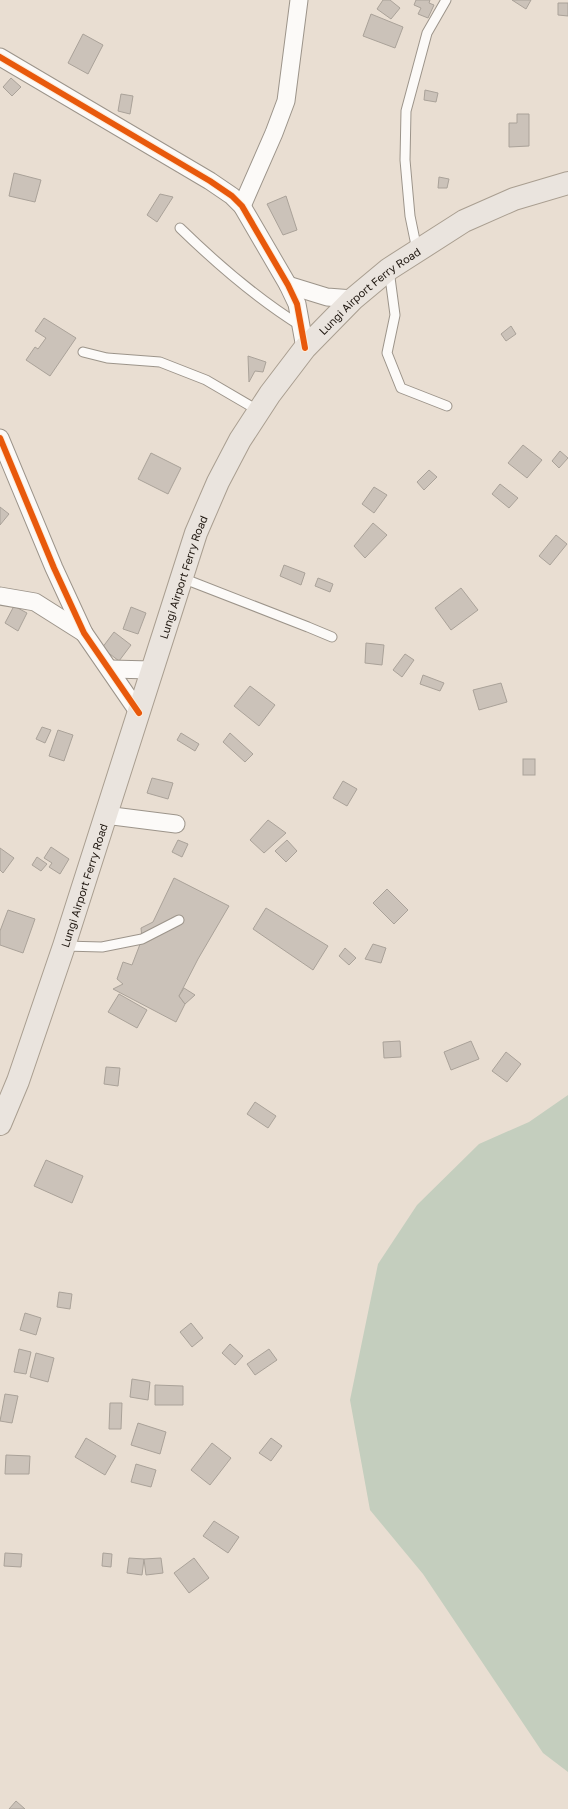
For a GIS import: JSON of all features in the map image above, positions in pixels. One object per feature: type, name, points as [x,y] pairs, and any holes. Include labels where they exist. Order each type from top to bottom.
[{"type":"main road","name":"Lungi Airport Ferry Road","points":[[0,1124],[18,1081],[64,946],[139,713],[180,578],[196,533],[218,482],[240,440],[304,348],[353,298],[388,269],[464,221],[514,199],[568,183]]},
{"type":"street","points":[[242,206],[286,101],[298,0]]},
{"type":"street","points":[[0,57],[210,181],[232,196],[242,206],[288,285],[297,304],[304,348]]},
{"type":"street","points":[[288,285],[328,297],[353,298]]},
{"type":"street","points":[[0,438],[54,568],[84,633],[139,713]]},
{"type":"street","points":[[0,596],[35,602],[84,633]]},
{"type":"street","points":[[110,669],[152,670]]},
{"type":"street","points":[[105,815],[176,824]]},
{"type":"lane","points":[[418,251],[409,209],[405,160],[406,111],[427,34],[446,0]]},
{"type":"lane","points":[[180,228],[210,258],[270,307],[301,326]]},
{"type":"lane","points":[[388,269],[395,315],[387,353],[401,388],[447,406]]},
{"type":"lane","points":[[83,352],[107,358],[160,362],[206,380],[259,411]]},
{"type":"lane","points":[[180,578],[332,637]]},
{"type":"lane","points":[[64,946],[102,947],[142,939],[179,920]]},
{"type":"green space","points":[[568,1095],[568,1772],[543,1753],[423,1574],[370,1510],[350,1400],[378,1264],[417,1205],[479,1144],[529,1122]]},
{"type":"building","points":[[383,0],[390,0],[400,8],[391,19],[377,9]]},
{"type":"building","points":[[416,0],[430,0],[429,3],[434,5],[428,18],[418,14],[421,8],[414,5]]},
{"type":"building","points":[[512,0],[531,0],[526,9]]},
{"type":"building","points":[[558,3],[568,3],[568,16],[558,15]]},
{"type":"building","points":[[371,14],[403,27],[395,48],[363,36]]},
{"type":"building","points":[[83,34],[103,45],[88,74],[68,63]]},
{"type":"building","points":[[11,78],[21,87],[12,96],[3,87]]},
{"type":"building","points":[[425,90],[438,93],[436,102],[424,100]]},
{"type":"building","points":[[121,94],[133,96],[130,114],[118,111]]},
{"type":"building","points":[[517,114],[529,114],[529,146],[509,147],[509,123],[517,123]]},
{"type":"building","points":[[14,173],[41,180],[35,202],[9,196]]},
{"type":"building","points":[[439,177],[449,179],[447,188],[438,188]]},
{"type":"building","points":[[160,194],[173,197],[157,222],[147,215]]},
{"type":"building","points":[[286,196],[297,230],[283,235],[267,204]]},
{"type":"building","points":[[44,318],[76,338],[50,376],[26,360],[35,347],[38,349],[46,338],[35,331]]},
{"type":"building","points":[[511,326],[516,334],[506,341],[501,334]]},
{"type":"building","points":[[248,356],[266,362],[263,372],[255,371],[249,382]]},
{"type":"building","points":[[523,445],[542,460],[527,478],[508,463]]},
{"type":"building","points":[[560,451],[568,458],[559,468],[552,461]]},
{"type":"building","points":[[151,453],[181,468],[168,494],[138,479]]},
{"type":"building","points":[[429,470],[437,477],[424,490],[417,482]]},
{"type":"building","points":[[500,484],[518,498],[509,508],[492,494]]},
{"type":"building","points":[[374,487],[387,495],[374,513],[362,504]]},
{"type":"building","points":[[0,507],[9,514],[0,525]]},
{"type":"building","points":[[373,523],[387,535],[365,558],[354,546]]},
{"type":"building","points":[[556,535],[567,544],[550,565],[539,556]]},
{"type":"building","points":[[284,565],[305,573],[301,585],[280,576]]},
{"type":"building","points":[[318,578],[333,584],[330,592],[315,586]]},
{"type":"building","points":[[461,588],[478,610],[451,630],[435,608]]},
{"type":"building","points":[[14,606],[27,613],[18,631],[5,623]]},
{"type":"building","points":[[131,607],[146,613],[138,634],[123,629]]},
{"type":"building","points":[[114,632],[131,645],[119,661],[102,648]]},
{"type":"building","points":[[366,643],[384,645],[382,665],[365,663]]},
{"type":"building","points":[[405,654],[414,660],[402,677],[393,670]]},
{"type":"building","points":[[423,675],[444,683],[440,691],[420,684]]},
{"type":"building","points":[[501,683],[507,702],[479,710],[473,690]]},
{"type":"building","points":[[250,686],[275,705],[259,726],[234,706]]},
{"type":"building","points":[[42,727],[51,730],[45,743],[36,739]]},
{"type":"building","points":[[58,730],[73,735],[64,761],[49,756]]},
{"type":"building","points":[[181,733],[199,744],[195,751],[177,740]]},
{"type":"building","points":[[230,733],[253,754],[245,762],[223,742]]},
{"type":"building","points":[[523,759],[535,759],[535,775],[523,775]]},
{"type":"building","points":[[152,778],[173,783],[168,799],[147,793]]},
{"type":"building","points":[[343,781],[357,789],[347,806],[333,798]]},
{"type":"building","points":[[268,820],[286,833],[264,853],[250,840]]},
{"type":"building","points":[[178,840],[188,844],[182,857],[172,852]]},
{"type":"building","points":[[287,840],[297,851],[286,862],[275,851]]},
{"type":"building","points":[[51,847],[69,859],[60,874],[49,867],[52,863],[44,858]]},
{"type":"building","points":[[0,848],[14,858],[3,873],[0,870]]},
{"type":"building","points":[[37,857],[47,864],[41,871],[32,865]]},
{"type":"building","points":[[174,878],[229,906],[198,959],[179,996],[185,1004],[176,1022],[113,989],[123,984],[117,979],[123,962],[132,965],[142,939],[141,928],[153,922]]},
{"type":"building","points":[[387,889],[408,910],[394,924],[373,903]]},
{"type":"building","points":[[266,908],[328,946],[313,970],[253,929]]},
{"type":"building","points":[[8,910],[35,919],[23,953],[0,945],[0,931]]},
{"type":"building","points":[[373,944],[386,948],[381,963],[365,959]]},
{"type":"building","points":[[345,948],[356,958],[349,965],[339,956]]},
{"type":"building","points":[[184,988],[195,995],[185,1004],[179,996]]},
{"type":"building","points":[[119,994],[147,1010],[137,1028],[108,1012]]},
{"type":"building","points":[[400,1041],[401,1057],[384,1058],[383,1042]]},
{"type":"building","points":[[471,1041],[479,1059],[451,1070],[444,1052]]},
{"type":"building","points":[[506,1052],[521,1064],[507,1082],[492,1071]]},
{"type":"building","points":[[106,1067],[120,1068],[118,1086],[104,1084]]},
{"type":"building","points":[[255,1102],[276,1116],[268,1128],[247,1114]]},
{"type":"building","points":[[46,1160],[83,1176],[72,1203],[34,1186]]},
{"type":"building","points":[[59,1292],[72,1294],[70,1309],[57,1307]]},
{"type":"building","points":[[25,1313],[41,1318],[36,1335],[20,1330]]},
{"type":"building","points":[[191,1323],[203,1338],[192,1347],[180,1332]]},
{"type":"building","points":[[230,1344],[243,1356],[235,1365],[222,1353]]},
{"type":"building","points":[[19,1349],[31,1352],[26,1374],[14,1372]]},
{"type":"building","points":[[269,1349],[277,1360],[255,1375],[247,1364]]},
{"type":"building","points":[[36,1353],[54,1358],[48,1382],[30,1377]]},
{"type":"building","points":[[132,1379],[150,1382],[148,1400],[130,1397]]},
{"type":"building","points":[[155,1385],[183,1386],[183,1405],[155,1405]]},
{"type":"building","points":[[5,1394],[18,1396],[12,1423],[0,1421]]},
{"type":"building","points":[[110,1403],[122,1403],[121,1429],[109,1429]]},
{"type":"building","points":[[138,1423],[166,1432],[160,1454],[131,1445]]},
{"type":"building","points":[[86,1438],[116,1456],[105,1475],[75,1457]]},
{"type":"building","points":[[271,1438],[282,1446],[271,1461],[259,1453]]},
{"type":"building","points":[[212,1443],[231,1458],[210,1485],[191,1470]]},
{"type":"building","points":[[6,1455],[30,1456],[29,1474],[5,1474]]},
{"type":"building","points":[[136,1464],[156,1470],[151,1487],[131,1482]]},
{"type":"building","points":[[214,1521],[239,1537],[228,1553],[203,1536]]},
{"type":"building","points":[[5,1553],[22,1554],[21,1567],[4,1566]]},
{"type":"building","points":[[103,1553],[112,1554],[111,1567],[102,1566]]},
{"type":"building","points":[[129,1558],[144,1559],[142,1575],[127,1573]]},
{"type":"building","points":[[161,1558],[163,1573],[146,1575],[144,1559]]},
{"type":"building","points":[[194,1558],[209,1578],[189,1593],[174,1573]]},
{"type":"building","points":[[16,1801],[25,1809],[9,1809]]},
{"type":"cycle path","points":[[0,57],[210,181],[232,196],[242,206],[288,285],[297,304],[305,348]]},
{"type":"cycle path","points":[[0,438],[54,568],[84,633],[139,713]]}]
